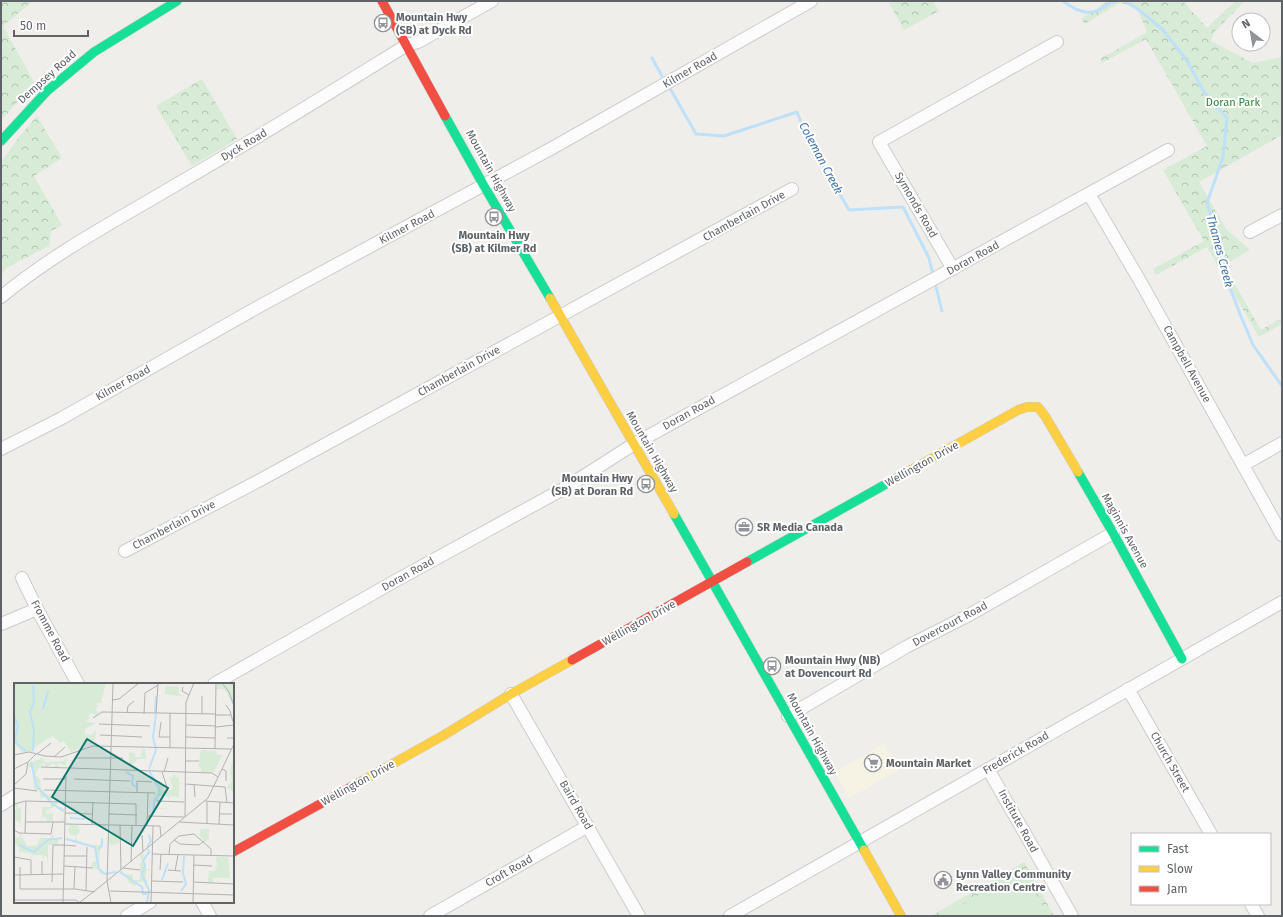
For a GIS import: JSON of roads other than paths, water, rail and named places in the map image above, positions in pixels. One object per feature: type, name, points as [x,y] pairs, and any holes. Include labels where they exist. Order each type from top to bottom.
[{"type":"street","name":"Dempsey Road","points":[[1,141],[47,91],[94,52],[177,1]]},
{"type":"street","name":"Mountain Highway","points":[[382,1],[484,186],[634,444],[901,916]]},
{"type":"street","name":"Dyck Road","points":[[1,297],[25,277],[64,251],[175,186],[407,45],[418,42],[492,1]]},
{"type":"street","name":"Kilmer Road","points":[[1,449],[62,418],[258,307],[484,186],[811,1]]},
{"type":"street","name":"Symonds Road","points":[[952,269],[879,142],[1057,42]]},
{"type":"street","name":"Doran Road","points":[[216,683],[395,581],[565,488],[634,444],[1168,150]]},
{"type":"street","name":"Chamberlain Drive","points":[[125,551],[262,479],[792,189]]},
{"type":"street","name":"Campbell Avenue","points":[[1089,194],[1140,281],[1282,535]]},
{"type":"street","points":[[1250,232],[1282,215]]},
{"type":"street","name":"Wellington Drive","points":[[234,851],[444,735],[511,694],[1018,410],[1027,407],[1038,407],[1045,416]]},
{"type":"street","name":"Maginnis Avenue","points":[[1045,416],[1113,533],[1182,659]]},
{"type":"street","points":[[1243,465],[1282,443]]},
{"type":"street","name":"Dovercourt Road","points":[[788,716],[906,648],[969,615],[1113,533]]},
{"type":"street","name":"Fromme Road","points":[[22,578],[37,609],[77,683]]},
{"type":"street","name":"Frederick Road","points":[[730,916],[1282,602]]},
{"type":"street","points":[[1,624],[37,609]]},
{"type":"street","name":"Church Street","points":[[1128,689],[1210,833]]},
{"type":"street","name":"Baird Road","points":[[511,694],[639,916]]},
{"type":"street","name":"Institute Road","points":[[988,769],[1072,916]]},
{"type":"street","points":[[1,805],[14,797]]},
{"type":"street","name":"Croft Road","points":[[430,916],[588,826]]},
{"type":"street","points":[[126,916],[148,903]]},
{"type":"street","points":[[203,903],[210,916]]},
{"type":"street","points":[[1252,905],[1258,916]]},
{"type":"waterway","name":"Thames Creek","points":[[1063,1],[1071,7],[1085,12],[1094,12],[1109,3],[1117,1]]},
{"type":"waterway","name":"Thames Creek","points":[[1125,1],[1139,10],[1162,29],[1186,59],[1204,92],[1227,118],[1223,157],[1207,203],[1224,259],[1227,280],[1240,314],[1253,345],[1282,386]]},
{"type":"waterway","name":"Coleman Creek","points":[[652,58],[662,76]]},
{"type":"waterway","name":"Coleman Creek","points":[[671,90],[696,134],[724,136],[797,112],[807,137],[849,210],[903,207],[929,258],[932,271]]},
{"type":"waterway","name":"Coleman Creek","points":[[936,287],[942,311]]},
{"type":"place","name":"Mountain Hwy (SB) at Dyck Rd","points":[[383,23]]},
{"type":"place","name":"Mountain Hwy (SB) at Kilmer Rd","points":[[494,217]]},
{"type":"place","name":"Mountain Hwy (SB) at Doran Rd","points":[[646,484]]},
{"type":"place","name":"SR Media Canada","points":[[744,527]]},
{"type":"place","name":"Mountain Hwy (NB) at Dovencourt Rd","points":[[772,666]]},
{"type":"place","name":"Mountain Market","points":[[873,763]]},
{"type":"place","name":"Lynn Valley Community Recreation Centre","points":[[943,880]]},
{"type":"park label","name":"Doran Park","points":[[1233,102]]}]
